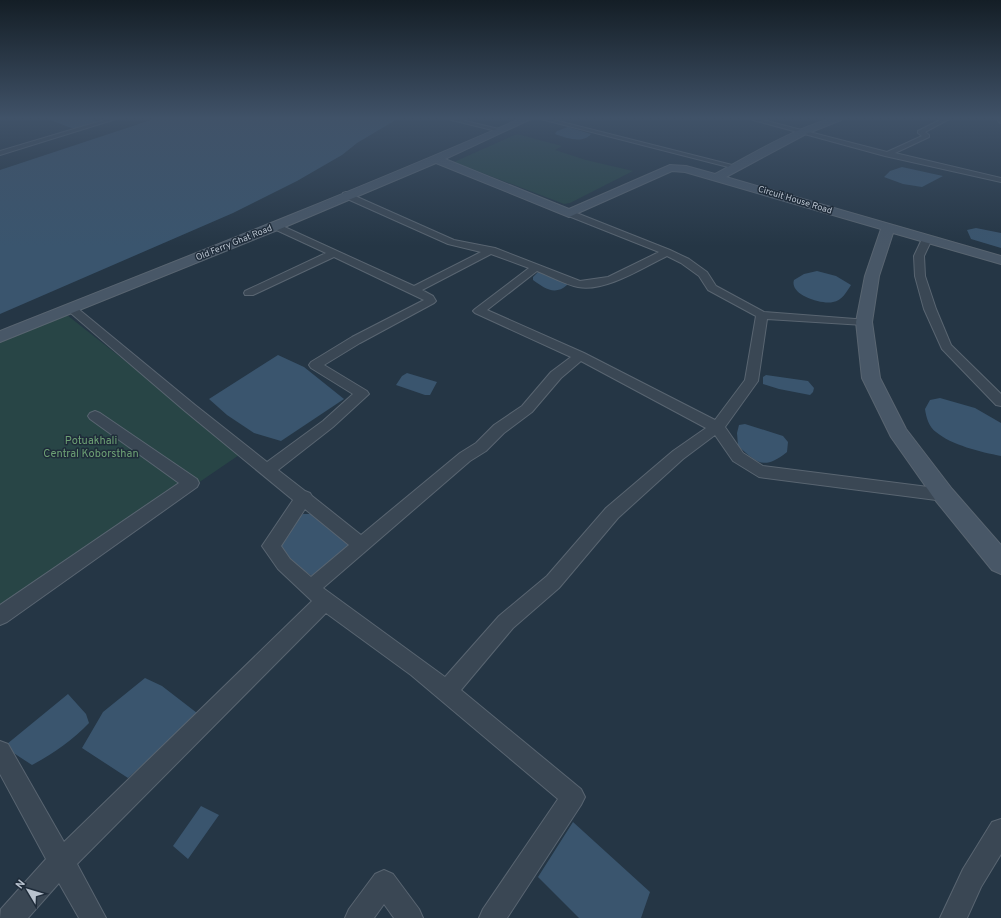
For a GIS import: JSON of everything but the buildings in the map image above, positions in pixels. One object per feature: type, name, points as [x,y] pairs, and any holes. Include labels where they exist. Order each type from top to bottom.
[{"type":"street","name":"Old Ferry Ghat Road","points":[[0,337],[72,309],[431,161]]},
{"type":"street","points":[[441,161],[667,252],[685,261],[703,274],[712,288],[762,315],[864,322]]},
{"type":"street","points":[[711,161],[736,167]]},
{"type":"street","points":[[717,177],[748,161]]},
{"type":"street","points":[[918,161],[1001,180]]},
{"type":"street","name":"Circuit House Road","points":[[569,213],[670,168],[686,169],[1001,260]]},
{"type":"street","points":[[346,195],[451,242],[492,250],[579,284],[596,283],[612,278],[667,252]]},
{"type":"street","points":[[268,469],[305,442],[362,394],[315,365],[356,340],[430,301],[429,298],[414,290],[275,226]]},
{"type":"street","points":[[888,228],[872,276],[864,322],[871,378],[898,432],[944,495],[1001,563]]},
{"type":"street","points":[[928,239],[919,256],[920,276],[930,309],[946,346],[1001,402]]},
{"type":"street","points":[[414,290],[492,250]]},
{"type":"street","points":[[249,293],[333,254]]},
{"type":"street","points":[[535,268],[479,311],[580,356],[717,428],[738,457],[759,471],[944,495]]},
{"type":"street","points":[[72,309],[190,408],[304,497],[361,545]]},
{"type":"street","points":[[446,691],[506,622],[553,582],[612,513],[678,455],[717,428],[751,381],[762,315]]},
{"type":"street","points":[[10,918],[62,861],[318,594],[361,545],[465,457],[481,447],[500,429],[527,409],[556,375],[580,356]]},
{"type":"street","points":[[0,616],[92,550],[191,483],[95,416]]},
{"type":"street","points":[[304,497],[271,546],[284,564],[318,594],[418,668],[573,797],[492,918]]},
{"type":"street","points":[[0,752],[93,918]]},
{"type":"street","points":[[953,918],[972,878],[1001,831]]},
{"type":"street","points":[[358,918],[384,883],[410,918]]},
{"type":"green space","points":[[590,161],[633,171],[570,203],[564,204],[454,162]]},
{"type":"green space","name":"Potuakhali Central Koborsthan","points":[[67,315],[242,453],[0,618],[0,341]]},
{"type":"water","points":[[28,161],[332,161],[297,181],[233,213],[0,314],[0,170]]},
{"type":"water","points":[[902,167],[943,176],[922,187],[903,184],[884,177],[890,171]]},
{"type":"water","points":[[976,228],[1001,233],[1001,248],[971,239],[967,230]]},
{"type":"water","points":[[817,271],[836,276],[851,285],[844,295],[836,301],[828,303],[808,298],[796,290],[794,280],[804,274]]},
{"type":"water","points":[[538,272],[567,283],[567,285],[558,290],[550,290],[545,288],[533,280],[533,277]]},
{"type":"water","points":[[278,355],[304,367],[344,399],[281,441],[254,433],[227,415],[209,399]]},
{"type":"water","points":[[407,373],[437,382],[430,395],[425,395],[396,385],[402,376]]},
{"type":"water","points":[[766,375],[808,381],[814,388],[813,392],[810,395],[779,389],[763,384],[763,377]]},
{"type":"water","points":[[940,398],[975,408],[1001,423],[1001,456],[976,450],[950,441],[942,437],[934,430],[928,422],[925,409],[930,400]]},
{"type":"water","points":[[745,424],[783,436],[788,442],[787,452],[779,458],[767,463],[756,461],[738,446],[737,433],[739,425]]},
{"type":"water","points":[[303,514],[313,514],[351,544],[314,577],[289,562],[278,543],[292,524]]},
{"type":"water","points":[[145,678],[162,686],[197,713],[128,778],[82,748],[103,712]]},
{"type":"water","points":[[68,694],[86,714],[89,723],[62,746],[32,765],[12,752],[7,744]]},
{"type":"water","points":[[201,806],[219,815],[188,859],[173,846]]},
{"type":"water","points":[[573,822],[650,892],[641,918],[579,918],[538,877]]}]
